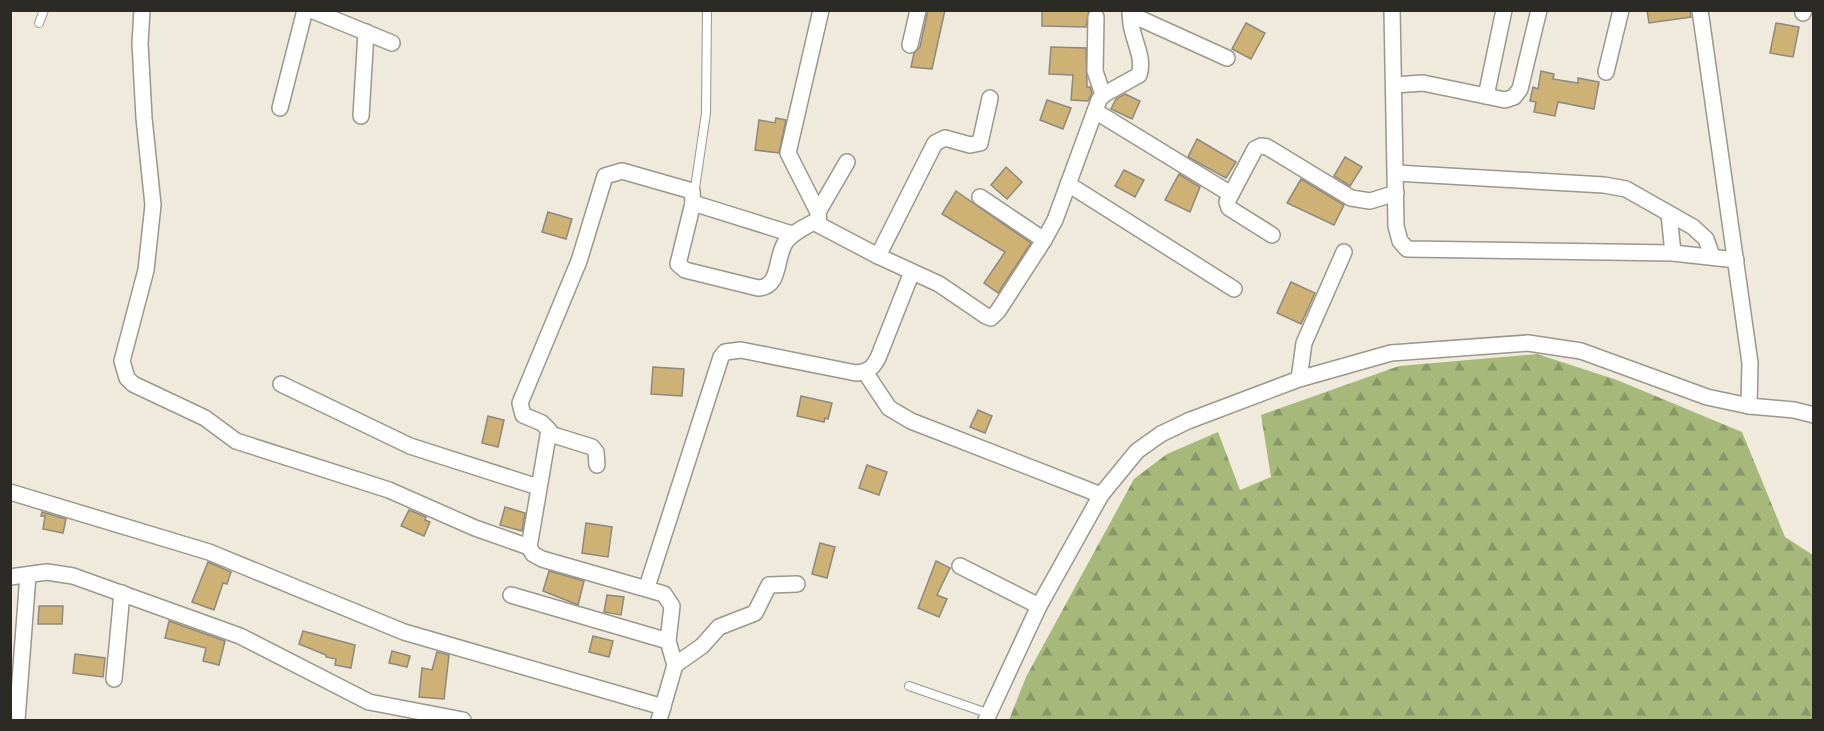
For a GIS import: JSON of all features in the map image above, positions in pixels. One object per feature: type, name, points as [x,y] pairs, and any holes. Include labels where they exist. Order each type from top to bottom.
[{"type":"street","points":[[10,492],[209,552],[404,632],[661,714],[675,665],[668,641],[672,614],[669,600],[664,594],[647,587],[542,559],[529,548],[475,528],[389,490],[236,441],[205,418],[133,384],[128,378],[122,361],[146,270],[153,205],[144,118],[140,44],[142,10]]},
{"type":"street","points":[[280,108],[305,10]]},
{"type":"street","points":[[311,10],[392,43]]},
{"type":"street","points":[[821,10],[788,153],[824,229],[939,284],[990,318],[998,311],[1055,220],[1103,95],[1134,80],[1141,69],[1130,12]]},
{"type":"street","points":[[910,45],[918,10]]},
{"type":"street","points":[[1392,10],[1396,226],[1400,242],[1407,249],[1673,253],[1736,260]]},
{"type":"street","points":[[1486,96],[1504,10]]},
{"type":"street","points":[[1394,85],[1424,83],[1505,100],[1515,97],[1520,89],[1539,10]]},
{"type":"street","points":[[1606,72],[1621,10]]},
{"type":"street","points":[[1700,10],[1750,363],[1749,406]]},
{"type":"street","points":[[1130,12],[1227,58]]},
{"type":"street","points":[[1096,17],[1095,70],[1103,95]]},
{"type":"street","points":[[361,116],[366,32]]},
{"type":"street","points":[[878,256],[935,143],[945,138],[970,145],[980,143],[990,98]]},
{"type":"street","points":[[1095,111],[1229,193]]},
{"type":"street","points":[[1272,235],[1229,208],[1227,202],[1229,193],[1255,149],[1261,146],[1268,147],[1351,198],[1370,201],[1396,193]]},
{"type":"street","points":[[529,548],[538,487],[550,434],[547,426],[523,415],[520,403],[579,261],[605,176],[622,171],[692,191],[694,200],[678,264],[685,270],[766,288],[774,279],[780,254],[792,234],[817,216],[847,162]]},
{"type":"street","points":[[1396,173],[1604,185],[1626,189],[1693,227],[1706,239],[1712,256]]},
{"type":"street","points":[[1068,184],[1234,289]]},
{"type":"street","points":[[980,197],[1044,240]]},
{"type":"street","points":[[694,200],[792,234]]},
{"type":"street","points":[[1669,213],[1673,253]]},
{"type":"street","points":[[1299,379],[1299,359],[1304,343],[1344,252]]},
{"type":"street","points":[[647,587],[721,357],[725,352],[741,350],[856,373],[865,372],[873,368],[878,358],[912,272]]},
{"type":"street","points":[[988,717],[1039,606],[1101,495],[1137,451],[1161,434],[1299,379],[1391,353],[1528,344],[1581,351],[1707,397],[1749,406],[1794,410],[1814,415]]},
{"type":"street","points":[[865,372],[889,408],[911,421],[1101,495]]},
{"type":"street","points":[[281,384],[410,446],[538,487]]},
{"type":"street","points":[[550,434],[592,447],[596,452],[597,465]]},
{"type":"street","points":[[960,566],[1039,606]]},
{"type":"street","points":[[10,577],[60,573],[122,593],[259,645],[369,702],[463,720]]},
{"type":"street","points":[[17,720],[28,574]]},
{"type":"street","points":[[675,665],[702,646],[719,627],[755,613],[769,585],[797,584]]},
{"type":"street","points":[[114,679],[122,593]]},
{"type":"street","points":[[511,596],[668,641]]},
{"type":"lane","points":[[39,23],[44,10]]},
{"type":"lane","points":[[694,200],[706,113],[707,10]]},
{"type":"lane","points":[[909,686],[988,717]]},
{"type":"green space","points":[[1537,354],[1617,380],[1742,432],[1785,537],[1813,555],[1813,720],[1009,720],[1026,677],[1134,479],[1167,454],[1218,432],[1240,490],[1271,477],[1261,415],[1399,366]]},
{"type":"building","points":[[928,10],[945,10],[932,69],[911,67],[914,53],[920,47]]},
{"type":"building","points":[[1042,10],[1089,10],[1086,27],[1042,26]]},
{"type":"building","points":[[1647,10],[1690,10],[1691,17],[1649,23]]},
{"type":"building","points":[[1246,23],[1265,33],[1251,59],[1232,49]]},
{"type":"building","points":[[1776,23],[1799,27],[1793,57],[1770,53]]},
{"type":"building","points":[[1051,47],[1086,48],[1087,87],[1090,87],[1092,93],[1088,101],[1071,100],[1073,75],[1049,74]]},
{"type":"building","points":[[1541,71],[1554,74],[1553,79],[1578,83],[1578,78],[1599,82],[1594,109],[1558,102],[1555,116],[1534,112],[1536,102],[1530,101],[1533,87],[1538,89]]},
{"type":"building","points":[[1125,94],[1140,101],[1132,119],[1111,109],[1116,99]]},
{"type":"building","points":[[1047,100],[1071,108],[1063,129],[1040,120]]},
{"type":"building","points":[[776,118],[786,120],[779,153],[755,150],[759,120],[775,123]]},
{"type":"building","points":[[1197,139],[1236,162],[1226,178],[1188,157]]},
{"type":"building","points":[[1345,157],[1362,167],[1350,186],[1334,176]]},
{"type":"building","points":[[1006,167],[1022,182],[1007,199],[991,185]]},
{"type":"building","points":[[1124,170],[1144,180],[1135,197],[1115,186]]},
{"type":"building","points":[[1179,174],[1200,187],[1190,212],[1165,200]]},
{"type":"building","points":[[1301,179],[1344,205],[1334,225],[1287,203]]},
{"type":"building","points":[[956,191],[1031,243],[998,293],[984,283],[1005,252],[942,214]]},
{"type":"building","points":[[548,212],[572,219],[566,239],[542,232]]},
{"type":"building","points":[[1291,282],[1315,293],[1301,324],[1277,313]]},
{"type":"building","points":[[653,367],[684,369],[682,396],[651,394]]},
{"type":"building","points":[[801,396],[832,403],[828,419],[825,418],[824,422],[797,416]]},
{"type":"building","points":[[978,410],[992,416],[985,433],[970,427]]},
{"type":"building","points":[[488,416],[504,420],[498,447],[482,443]]},
{"type":"building","points":[[867,465],[887,472],[879,495],[859,488]]},
{"type":"building","points":[[505,507],[525,513],[522,531],[500,525]]},
{"type":"building","points":[[409,510],[426,517],[425,520],[430,522],[424,536],[401,526]]},
{"type":"building","points":[[42,512],[66,519],[63,533],[43,529],[45,516],[41,516]]},
{"type":"building","points":[[586,523],[612,527],[608,557],[582,553]]},
{"type":"building","points":[[820,543],[835,547],[827,578],[812,574]]},
{"type":"building","points":[[936,561],[950,568],[937,595],[947,599],[939,617],[918,608]]},
{"type":"building","points":[[208,562],[231,572],[227,584],[223,583],[214,610],[192,602]]},
{"type":"building","points":[[549,571],[584,581],[578,605],[543,591]]},
{"type":"building","points":[[607,595],[624,597],[621,615],[604,612]]},
{"type":"building","points":[[39,606],[63,606],[62,624],[38,624]]},
{"type":"building","points":[[169,621],[225,641],[219,665],[203,661],[206,648],[165,638]]},
{"type":"building","points":[[303,631],[355,645],[351,668],[335,665],[336,659],[326,657],[326,655],[299,644]]},
{"type":"building","points":[[593,636],[613,641],[609,657],[589,652]]},
{"type":"building","points":[[392,651],[410,656],[407,667],[389,663]]},
{"type":"building","points":[[437,652],[449,655],[444,699],[419,697],[422,668],[432,670]]},
{"type":"building","points":[[75,654],[105,658],[103,677],[73,673]]}]
